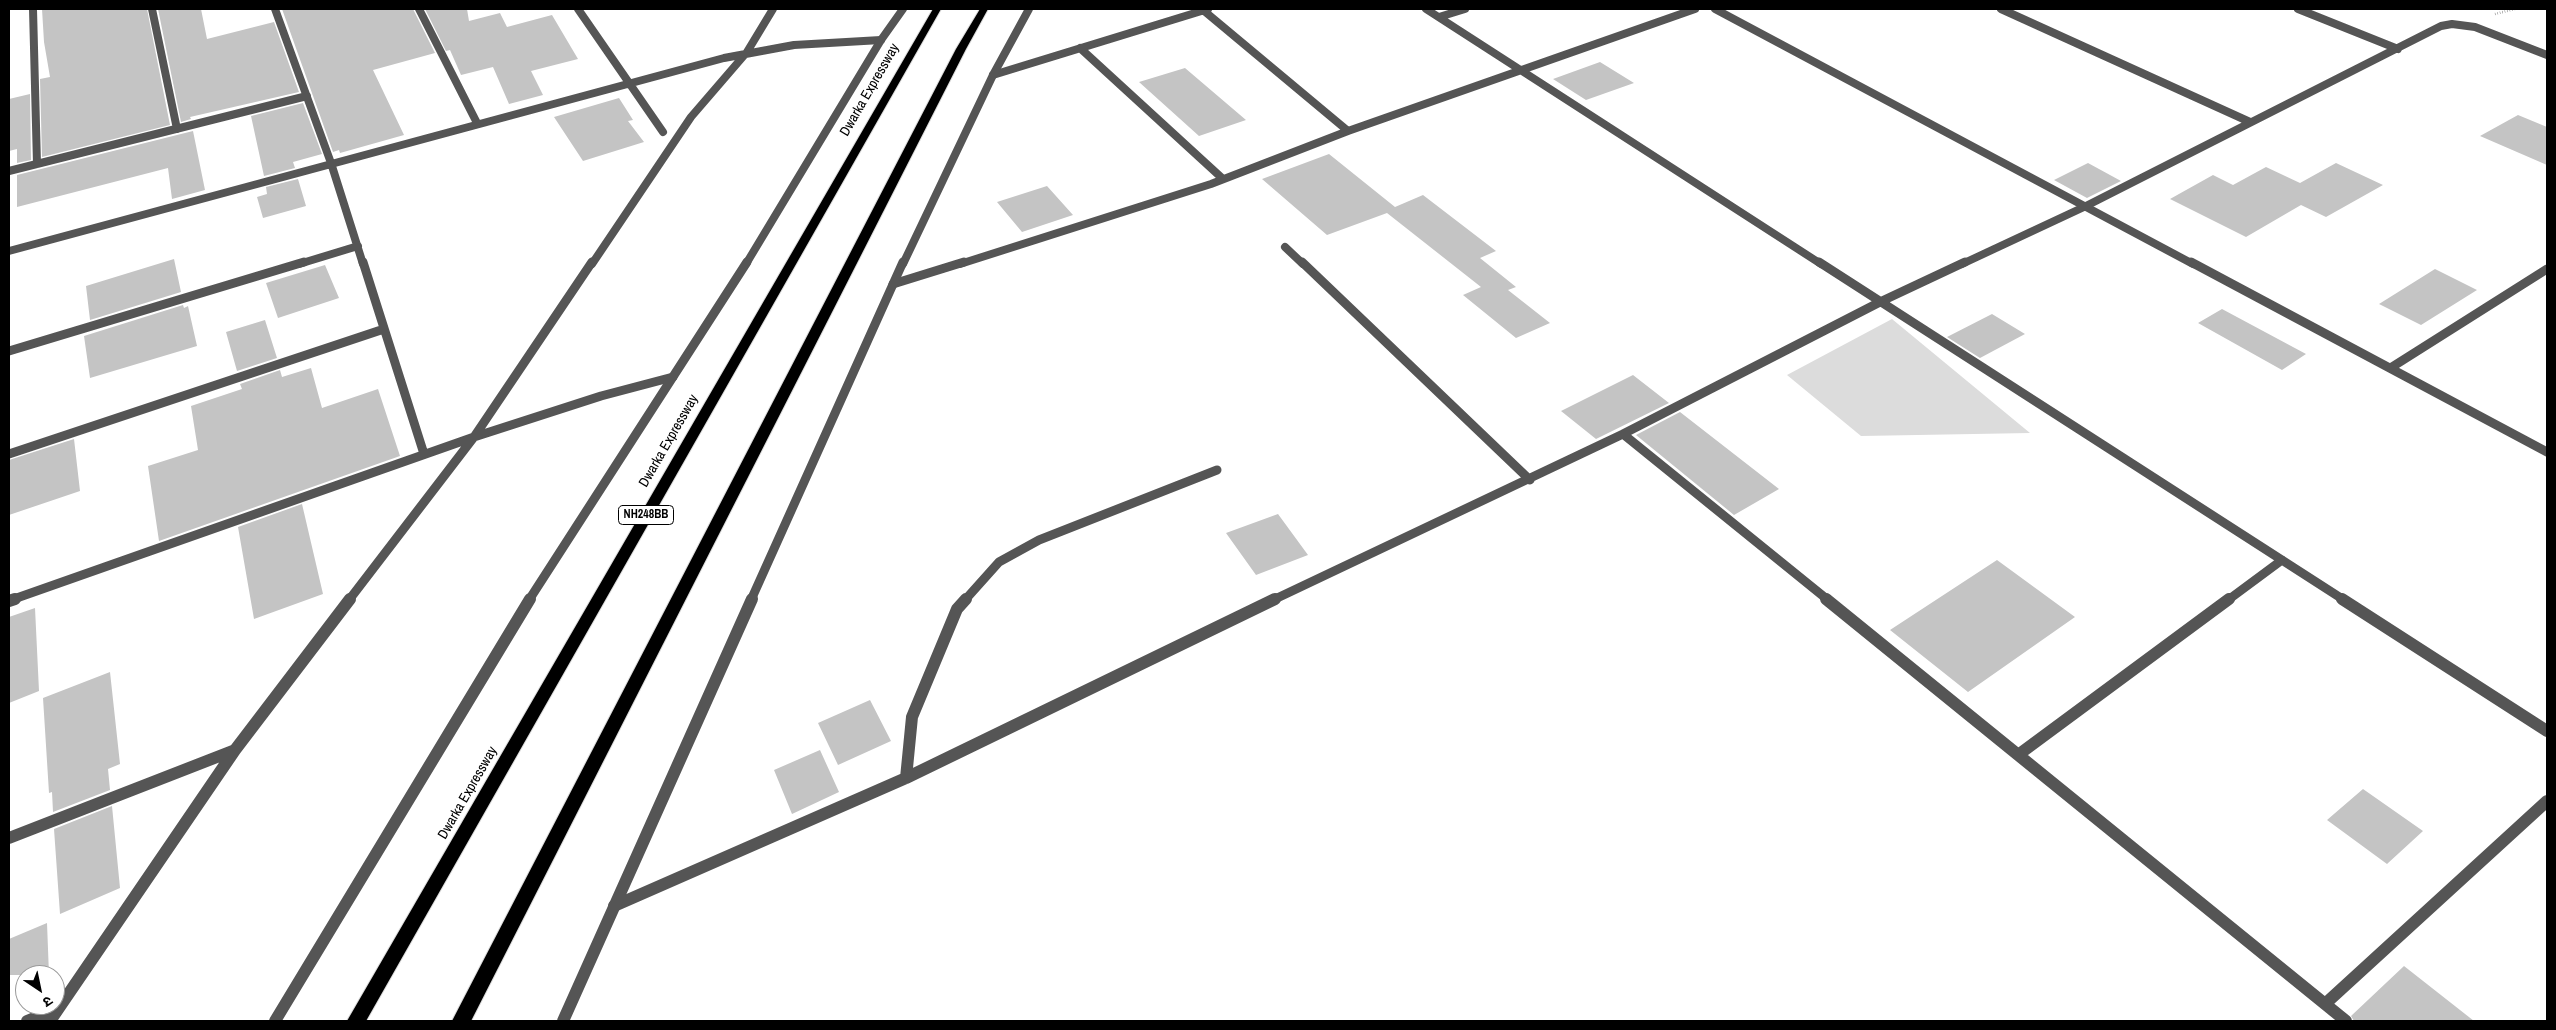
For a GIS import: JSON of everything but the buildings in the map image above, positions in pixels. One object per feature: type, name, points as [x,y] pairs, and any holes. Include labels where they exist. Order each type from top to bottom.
[{"type":"highway","name":"Dwarka Expressway","points":[[356,1021],[909,54],[937,9]]},
{"type":"highway","points":[[461,1021],[961,49],[984,9]]},
{"type":"street","points":[[33,9],[37,164]]},
{"type":"street","points":[[152,9],[176,129]]},
{"type":"street","points":[[275,9],[331,163],[424,454]]},
{"type":"street","points":[[419,9],[478,123]]},
{"type":"street","points":[[578,9],[663,132]]},
{"type":"street","points":[[65,999],[235,750],[474,437],[691,117],[748,52],[773,9]]},
{"type":"street","points":[[275,1021],[526,605],[763,237],[881,40],[903,9]]},
{"type":"street","points":[[563,1021],[893,284],[993,75],[1029,9]]},
{"type":"street","points":[[1426,9],[1882,301],[2547,732]]},
{"type":"street","points":[[1439,17],[1465,9]]},
{"type":"street","points":[[893,284],[1097,222],[1223,179],[1348,131],[1695,9]]},
{"type":"street","points":[[1715,9],[2084,207],[2392,367],[2547,452]]},
{"type":"street","points":[[2001,9],[2250,122]]},
{"type":"street","points":[[2298,9],[2398,49]]},
{"type":"street","points":[[993,75],[1205,10],[1348,131]]},
{"type":"street","points":[[614,906],[906,778],[1096,684],[1530,480],[1882,301],[2084,207],[2441,26],[2461,24],[2475,27],[2547,56]]},
{"type":"street","points":[[9,251],[630,82],[748,52],[794,45],[881,40]]},
{"type":"street","points":[[1080,48],[1223,179]]},
{"type":"street","points":[[9,171],[307,96]]},
{"type":"street","points":[[9,351],[358,246]]},
{"type":"street","points":[[1285,247],[1349,305],[1530,480]]},
{"type":"street","points":[[2392,367],[2547,270]]},
{"type":"street","points":[[9,454],[384,329]]},
{"type":"street","points":[[9,601],[474,437],[673,377]]},
{"type":"street","points":[[1623,434],[2346,1021]]},
{"type":"street","points":[[906,778],[912,717],[933,662],[957,609],[999,562],[1039,540],[1217,470]]},
{"type":"street","points":[[2018,755],[2282,560]]},
{"type":"street","points":[[9,838],[235,750]]},
{"type":"street","points":[[2325,1004],[2547,801]]},
{"type":"street","points":[[28,1021],[42,1015]]},
{"type":"path","points":[[2487,16],[2515,9]]},
{"type":"shaded area","points":[[1892,319],[2030,433],[1861,436],[1787,375]]}]
